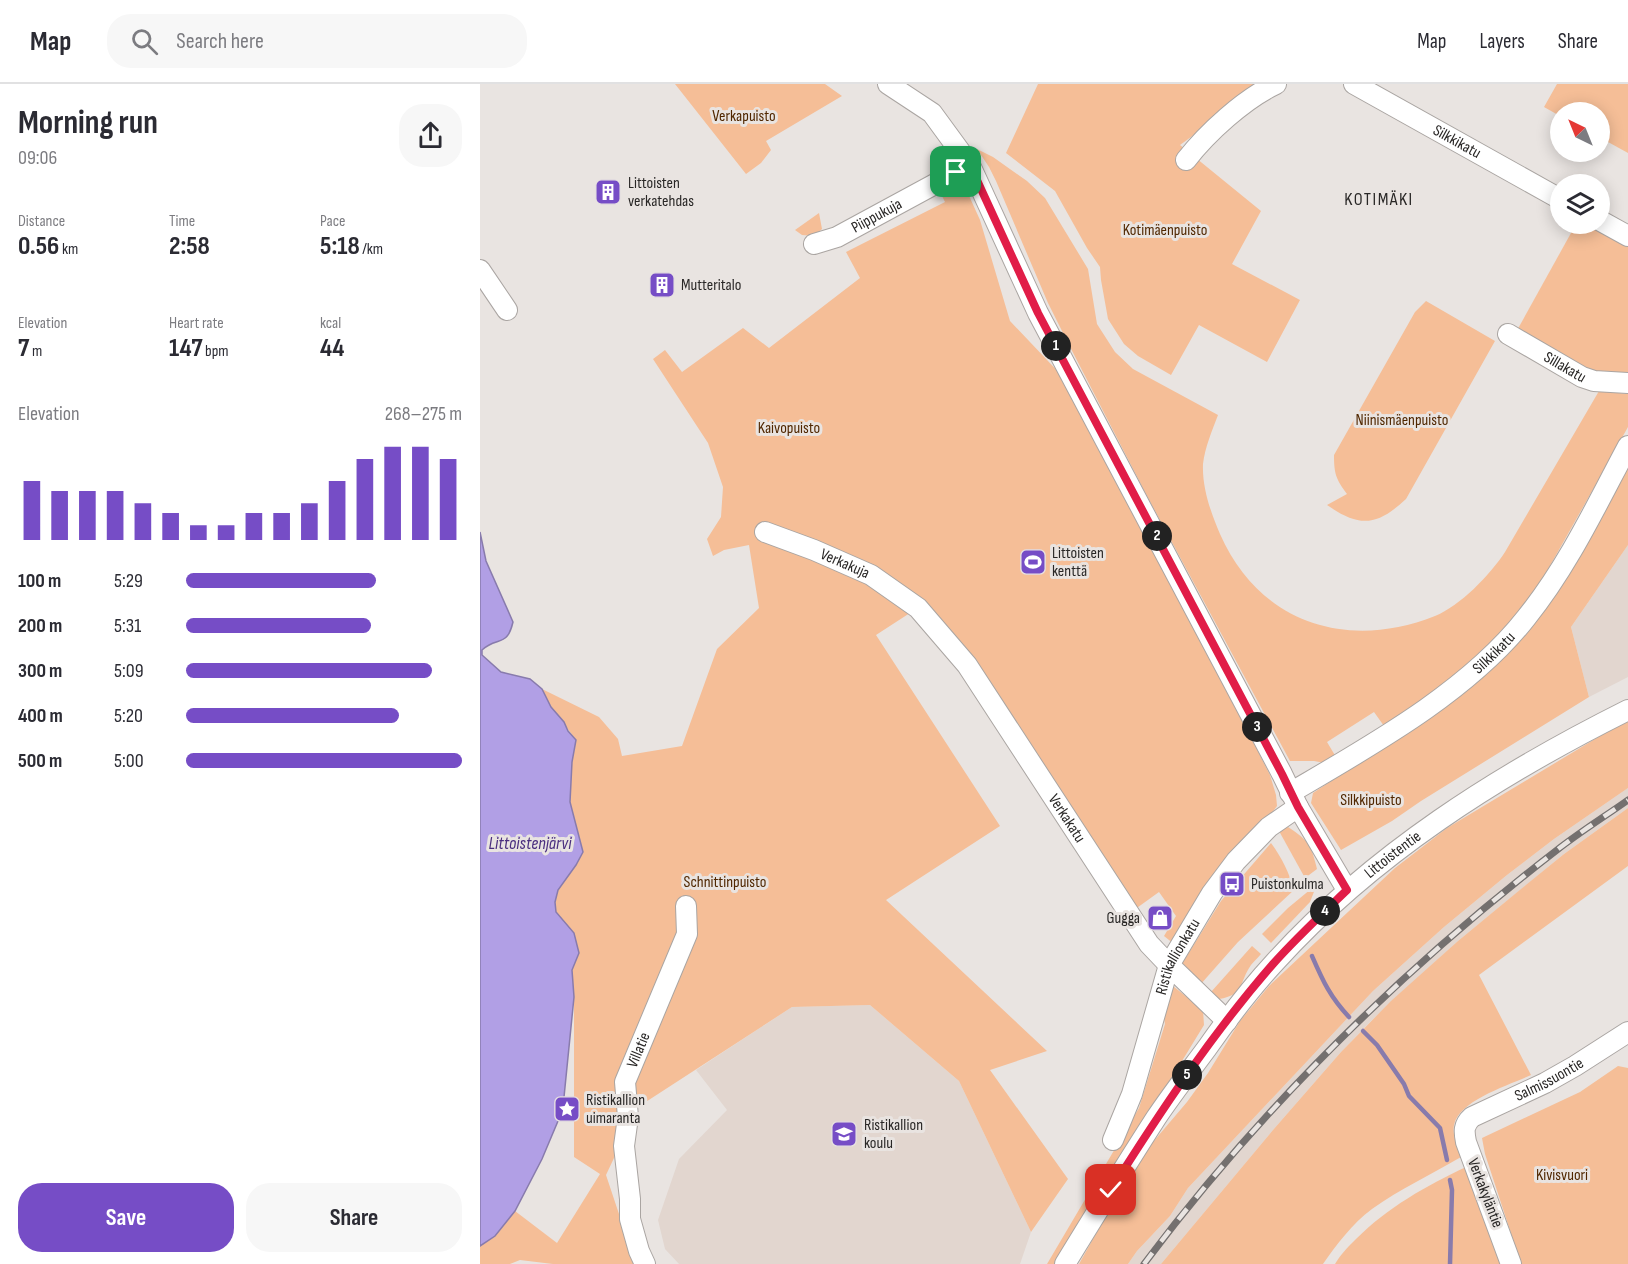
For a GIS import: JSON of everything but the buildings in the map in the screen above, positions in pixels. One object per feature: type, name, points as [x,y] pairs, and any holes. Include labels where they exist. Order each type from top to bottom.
[{"type":"street","points":[[888,84],[932,114],[970,165],[1038,313],[1294,800],[1347,890]]},
{"type":"street","points":[[1186,160],[1205,138],[1231,115],[1276,84]]},
{"type":"street","name":"Silkkikatu","points":[[1354,84],[1550,193]]},
{"type":"street","name":"Piippukuja","points":[[814,244],[837,237],[970,165]]},
{"type":"street","points":[[1610,226],[1628,236]]},
{"type":"street","points":[[480,270],[507,309]]},
{"type":"street","name":"Sillakatu","points":[[1508,334],[1582,377],[1594,381],[1628,383]]},
{"type":"street","name":"Silkkikatu","points":[[1294,800],[1420,713],[1464,680],[1506,641],[1551,583],[1628,446]]},
{"type":"street","name":"Verkakuja","points":[[765,532],[871,575],[918,608]]},
{"type":"street","name":"Verkakatu","points":[[918,608],[967,665],[1149,944],[1227,1020]]},
{"type":"street","name":"Littoistentie","points":[[1065,1264],[1157,1116],[1227,1020],[1273,963],[1301,934],[1347,890],[1438,821],[1521,766],[1628,710]]},
{"type":"street","name":"Ristikallionkatu","points":[[1113,1140],[1132,1094],[1169,965],[1212,893],[1236,861],[1294,800]]},
{"type":"street","name":"Villatie","points":[[645,1264],[630,1219],[624,1146],[628,1117],[625,1082],[687,934],[686,906]]},
{"type":"street","name":"Salmissuontie","points":[[1467,1121],[1545,1083],[1628,1032]]},
{"type":"street","name":"Verkakyläntie","points":[[1467,1121],[1464,1132],[1466,1142],[1512,1264]]},
{"type":"shaded area","points":[[1628,545],[1628,677],[1589,697],[1571,627]]},
{"type":"shaded area","points":[[1628,788],[1628,808],[1564,854],[1458,941],[1371,1021],[1273,1130],[1161,1264],[1128,1264],[1170,1216],[1188,1188],[1373,991],[1444,927],[1507,875]]},
{"type":"shaded area","name":"Ristikallion koulu","points":[[870,1005],[959,1081],[1031,1232],[1020,1264],[679,1264],[665,1249],[658,1220],[679,1159],[727,1110],[696,1070],[792,1007]]},
{"type":"green space","name":"Verkapuisto","points":[[675,84],[825,84],[842,96],[766,141],[771,150],[761,163],[746,174]]},
{"type":"green space","name":"Kotimäenpuisto","points":[[1038,84],[1264,84],[1180,145],[1261,211],[1232,264],[1300,300],[1267,362],[1199,325],[1171,375],[1138,356],[1124,344],[1108,319],[1100,267],[1055,191],[1006,153]]},
{"type":"green space","points":[[1557,84],[1628,84],[1628,153],[1610,143],[1610,102],[1550,102],[1550,110],[1544,107]]},
{"type":"green space","points":[[977,149],[993,157],[1027,181],[1045,198],[1088,269],[1097,324],[1115,352],[1133,369],[1218,415],[1205,451],[1203,473],[1213,518],[1220,534],[1237,565],[1258,589],[1282,608],[1309,622],[1339,629],[1370,630],[1402,626],[1435,616],[1454,605],[1483,580],[1505,552],[1599,391],[1628,394],[1628,427],[1519,621],[1461,675],[1384,726],[1374,712],[1327,742],[1336,757],[1325,763],[1290,761],[1147,496],[1068,343],[1048,303],[996,181]]},
{"type":"green space","points":[[961,178],[980,220],[1010,321],[1066,380],[1102,445],[1270,775],[1277,806],[1174,944],[1164,936],[1176,916],[1159,892],[1134,910],[962,651],[913,611],[876,635],[1000,826],[886,900],[1047,1051],[990,1070],[1068,1179],[1031,1232],[959,1081],[870,1005],[792,1007],[638,1107],[606,1175],[634,1264],[553,1264],[520,1260],[510,1264],[480,1264],[480,1246],[495,1236],[515,1211],[557,1243],[600,1174],[574,1157],[572,970],[579,953],[574,933],[556,912],[555,902],[558,890],[583,852],[570,802],[572,762],[576,740],[553,709],[542,689],[599,717],[618,739],[622,756],[682,746],[717,649],[759,608],[749,545],[724,550],[713,556],[707,539],[721,517],[723,487],[708,443],[653,359],[665,350],[682,372],[743,328],[769,348],[860,278],[846,252],[945,202],[940,192]]},
{"type":"green space","points":[[819,213],[822,229],[814,236],[802,235],[795,230]]},
{"type":"green space","points":[[1570,234],[1606,234],[1628,247],[1628,374],[1596,375],[1515,334]]},
{"type":"green space","name":"Niinismäenpuisto","points":[[1426,301],[1495,341],[1406,499],[1386,515],[1377,519],[1368,521],[1349,518],[1327,505],[1347,494],[1336,476],[1334,455],[1415,312]]},
{"type":"green space","name":"Silkkipuisto","points":[[1628,460],[1628,545],[1571,627],[1589,697],[1392,821],[1341,850],[1311,803],[1313,793],[1407,731],[1496,660]]},
{"type":"green space","points":[[1628,721],[1628,788],[1507,875],[1444,927],[1373,991],[1188,1188],[1170,1216],[1128,1264],[1079,1264],[1136,1162],[1187,1102],[1240,1021],[1269,986],[1395,868],[1447,828]]},
{"type":"green space","points":[[1628,808],[1628,866],[1479,975],[1531,1075],[1486,1094],[1465,1108],[1458,1116],[1454,1125],[1454,1133],[1461,1157],[1372,1209],[1351,1228],[1323,1264],[1161,1264],[1341,1052],[1391,1001],[1521,889],[1564,854]]},
{"type":"green space","points":[[1288,827],[1305,840],[1313,854],[1317,869],[1305,878],[1279,831]]},
{"type":"green space","points":[[1271,843],[1285,865],[1294,890],[1238,942],[1200,985],[1180,967],[1221,901]]},
{"type":"green space","points":[[1317,884],[1310,902],[1271,943],[1262,934]]},
{"type":"green space","points":[[1252,946],[1261,954],[1247,971],[1237,991],[1219,999],[1211,992]]},
{"type":"green space","points":[[1173,986],[1203,1010],[1204,1025],[1058,1264],[1047,1264],[1139,1108],[1165,1024],[1163,1013]]},
{"type":"green space","name":"Kivisvuori","points":[[1618,1066],[1628,1068],[1628,1264],[1521,1264],[1485,1154],[1482,1138],[1580,1092]]},
{"type":"green space","points":[[1466,1167],[1501,1264],[1335,1264],[1368,1227],[1394,1207]]},
{"type":"water","name":"Littoistenjärvi","points":[[480,532],[486,561],[513,622],[505,639],[487,646],[482,650],[482,655],[501,672],[530,679],[542,689],[551,707],[576,740],[572,762],[570,802],[583,852],[558,890],[555,902],[556,912],[574,933],[579,953],[572,970],[574,997],[564,1097],[558,1121],[542,1159],[515,1211],[495,1236],[480,1246]]},
{"type":"waterway","points":[[1312,956],[1337,1003],[1349,1017]]},
{"type":"waterway","points":[[1363,1031],[1377,1045],[1404,1084],[1409,1096],[1440,1128],[1447,1160]]},
{"type":"waterway","points":[[1450,1180],[1452,1190],[1450,1264]]},
{"type":"railway","points":[[1144,1264],[1236,1150],[1285,1096],[1389,992],[1500,896],[1566,843],[1628,800]]},
{"type":"place","name":"Littoisten verkatehdas","points":[[608,192]]},
{"type":"place","name":"Mutteritalo","points":[[662,285]]},
{"type":"place","name":"Littoisten kenttä","points":[[1033,562]]},
{"type":"place","name":"Puistonkulma","points":[[1232,884]]},
{"type":"place","name":"Gugga","points":[[1160,918]]},
{"type":"place","name":"Ristikallion uimaranta","points":[[567,1109]]},
{"type":"place","name":"Ristikallion koulu","points":[[844,1134]]},
{"type":"district","name":"KOTIMÄKI","points":[[1379,199]]},
{"type":"route","points":[[956,172],[970,165],[1038,313],[1290,793],[1347,890],[1273,963],[1248,993],[1157,1116],[1111,1190]]},
{"type":"park label","name":"Kaivopuisto","points":[[789,428]]},
{"type":"park label","name":"Schnittinpuisto","points":[[725,882]]}]
